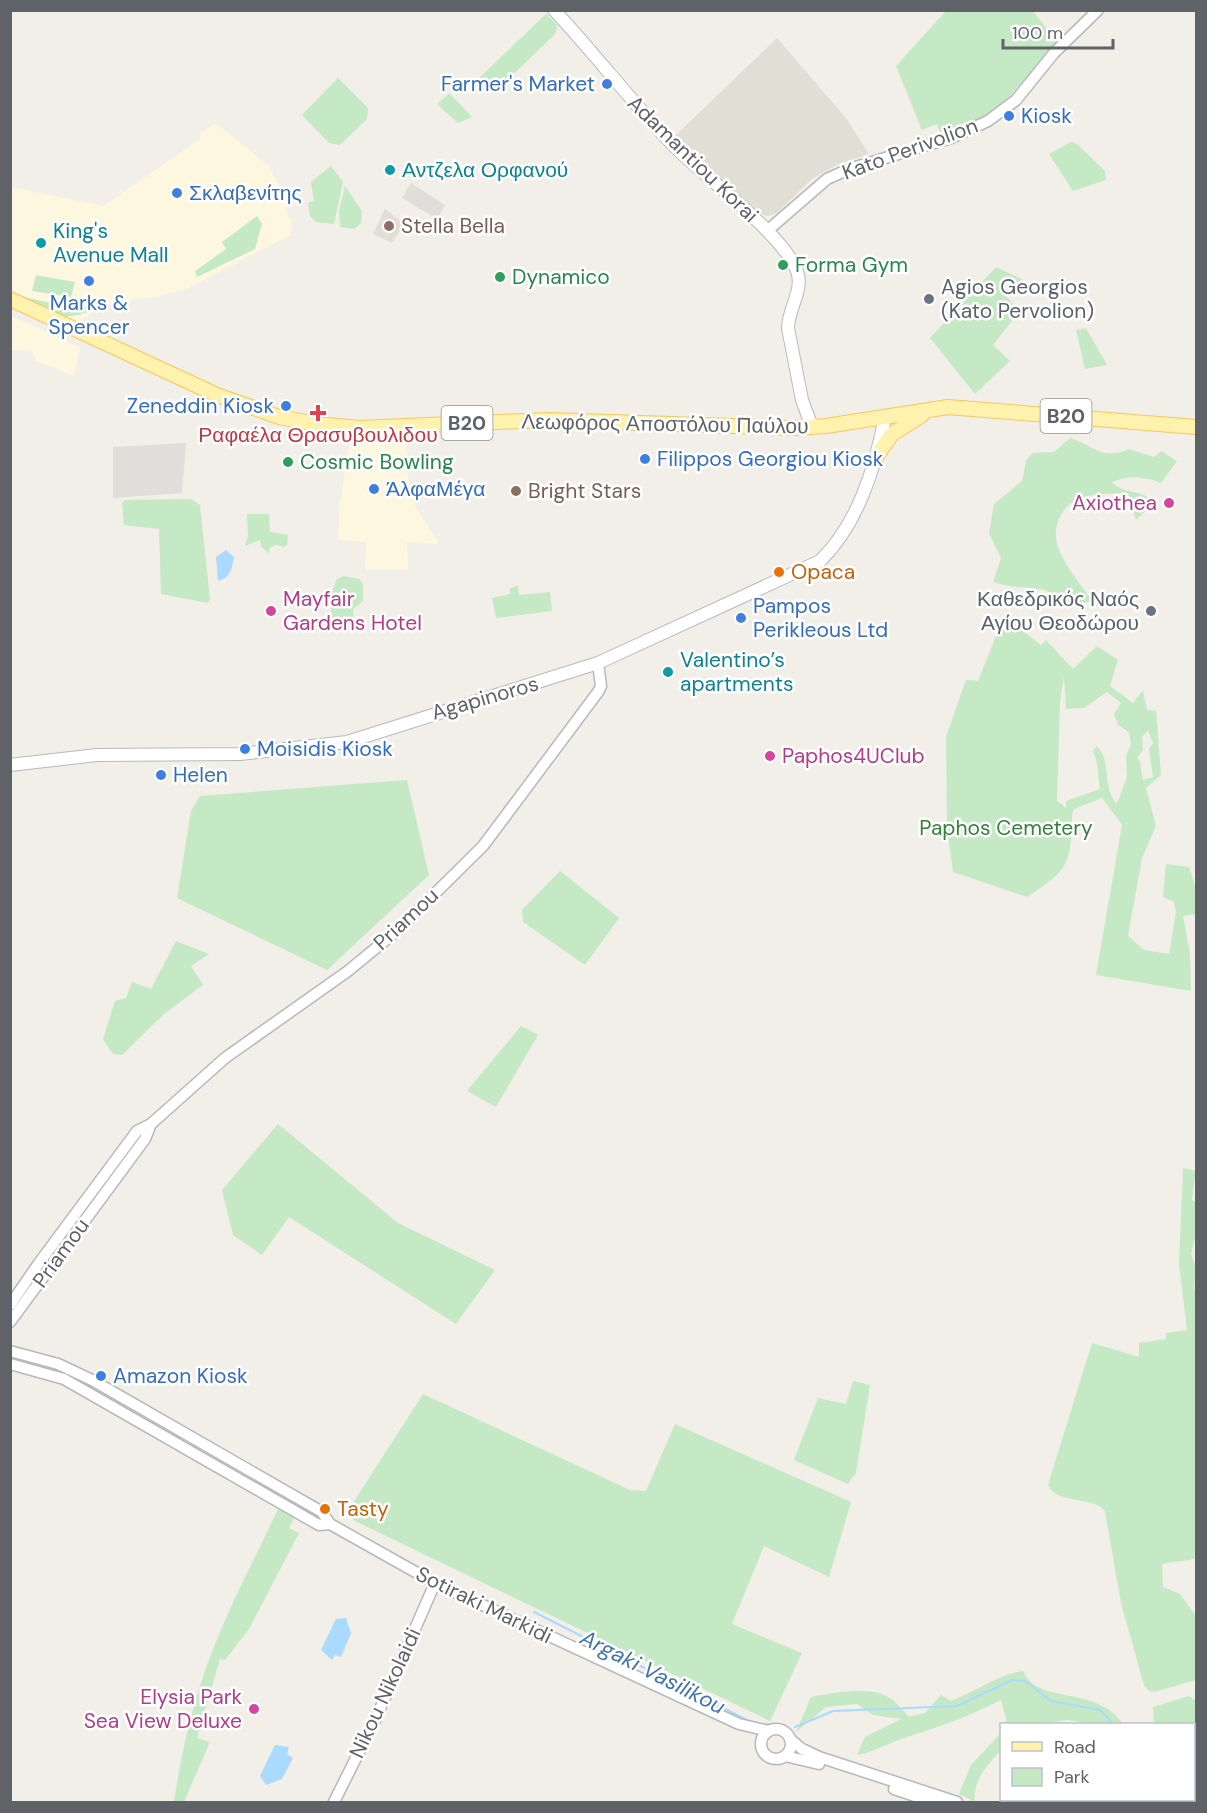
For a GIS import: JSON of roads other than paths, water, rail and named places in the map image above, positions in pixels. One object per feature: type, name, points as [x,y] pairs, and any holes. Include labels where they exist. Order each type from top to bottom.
[{"type":"main road","name":"Adamantiou Korai","points":[[554,10],[605,72],[674,146],[767,231],[794,265],[799,278],[797,293],[788,318],[789,342],[808,427]]},
{"type":"main road","name":"Λεωφόρος Αποστόλου Παύλου","points":[[10,299],[132,357],[254,410],[334,427],[548,420],[736,428],[808,427],[885,417]]},
{"type":"main road","name":"Λεωφόρος Αποστόλου Παύλου","points":[[10,308],[110,352],[132,357]]},
{"type":"main road","name":"B20","points":[[885,417],[935,409],[975,408],[1197,427]]},
{"type":"main road","points":[[876,457],[886,440],[899,428],[935,409]]},
{"type":"main road","name":"Agapinoros","points":[[10,765],[116,754],[240,754],[347,742],[598,663],[820,561],[844,532],[876,457],[885,417]]},
{"type":"street","name":"Kato Perivolion","points":[[767,231],[827,179],[849,169],[951,138],[988,121],[1016,100],[1054,53],[1098,10]]},
{"type":"street","name":"Priamou","points":[[10,1305],[137,1131],[151,1124],[225,1058],[348,971],[399,929],[483,846],[598,692],[601,686],[598,663]]},
{"type":"street","name":"Priamou","points":[[10,1322],[145,1139],[151,1124]]},
{"type":"street","name":"Sotiraki Markidi","points":[[13,1350],[58,1364],[92,1380],[322,1512],[330,1524],[435,1583],[739,1724],[769,1731]]},
{"type":"street","name":"Sotiraki Markidi","points":[[10,1364],[64,1379],[319,1525],[330,1524]]},
{"type":"street","name":"Nikou Nikolaidi","points":[[334,1803],[376,1718],[435,1583]]},
{"type":"street","name":"Sotiraki Markidi","points":[[739,1724],[761,1746]]},
{"type":"street","points":[[933,1803],[811,1761],[785,1756],[777,1759],[769,1757],[761,1746],[762,1737],[769,1731],[779,1730],[802,1749],[819,1757],[957,1803]]},
{"type":"street","points":[[785,1756],[790,1748],[790,1739]]},
{"type":"water","points":[[226,550],[234,557],[232,565],[226,578],[218,581],[216,557]]},
{"type":"water","points":[[346,1618],[351,1633],[341,1657],[335,1655],[332,1660],[321,1650],[336,1619]]},
{"type":"water","points":[[275,1745],[289,1747],[287,1754],[293,1758],[282,1779],[266,1785],[260,1776]]},
{"type":"waterway","name":"Argaki Vasilikou","points":[[534,1612],[751,1722]]},
{"type":"waterway","name":"Argaki Vasilikou","points":[[795,1727],[833,1711],[957,1706],[1012,1680],[1025,1681],[1051,1701],[1100,1710],[1112,1723]]},
{"type":"waterway","name":"Argaki Vasilikou","points":[[763,1724],[775,1725]]},
{"type":"waterway","name":"Argaki Vasilikou","points":[[1188,1801],[1194,1802]]},
{"type":"place","name":"Farmer's Market","points":[[607,84]]},
{"type":"place","name":"Kiosk","points":[[1009,116]]},
{"type":"place","name":"Αντζελα Ορφανού","points":[[390,170]]},
{"type":"place","name":"Σκλαβενίτης","points":[[177,193]]},
{"type":"place","name":"Stella Bella","points":[[389,226]]},
{"type":"place","name":"King's Avenue Mall","points":[[41,243]]},
{"type":"place","name":"Forma Gym","points":[[783,265]]},
{"type":"place","name":"Dynamico","points":[[500,277]]},
{"type":"place","name":"Marks & Spencer","points":[[89,281]]},
{"type":"place","name":"Agios Georgios (Kato Pervolion)","points":[[929,299]]},
{"type":"place","name":"Zeneddin Kiosk","points":[[286,406]]},
{"type":"place","name":"Ραφαέλα Θρασυβουλιδου","points":[[318,413]]},
{"type":"place","name":"Filippos Georgiou Kiosk","points":[[645,459]]},
{"type":"place","name":"Cosmic Bowling","points":[[288,462]]},
{"type":"place","name":"ΆλφαΜέγα","points":[[374,489]]},
{"type":"place","name":"Bright Stars","points":[[516,491]]},
{"type":"place","name":"Axiothea","points":[[1169,503]]},
{"type":"place","name":"Opaca","points":[[779,572]]},
{"type":"place","name":"Mayfair Gardens Hotel","points":[[271,611]]},
{"type":"place","name":"Καθεδρικός Ναός Αγίου Θεοδώρου","points":[[1151,611]]},
{"type":"place","name":"Pampos Perikleous Ltd","points":[[741,618]]},
{"type":"place","name":"Valentino’s apartments","points":[[668,672]]},
{"type":"place","name":"Moisidis Kiosk","points":[[245,749]]},
{"type":"place","name":"Paphos4UClub","points":[[770,756]]},
{"type":"place","name":"Helen","points":[[161,775]]},
{"type":"place","name":"Amazon Kiosk","points":[[101,1376]]},
{"type":"place","name":"Tasty","points":[[325,1509]]},
{"type":"place","name":"Elysia Park Sea View Deluxe","points":[[254,1709]]},
{"type":"park label","name":"Paphos Cemetery","points":[[1006,828]]}]
